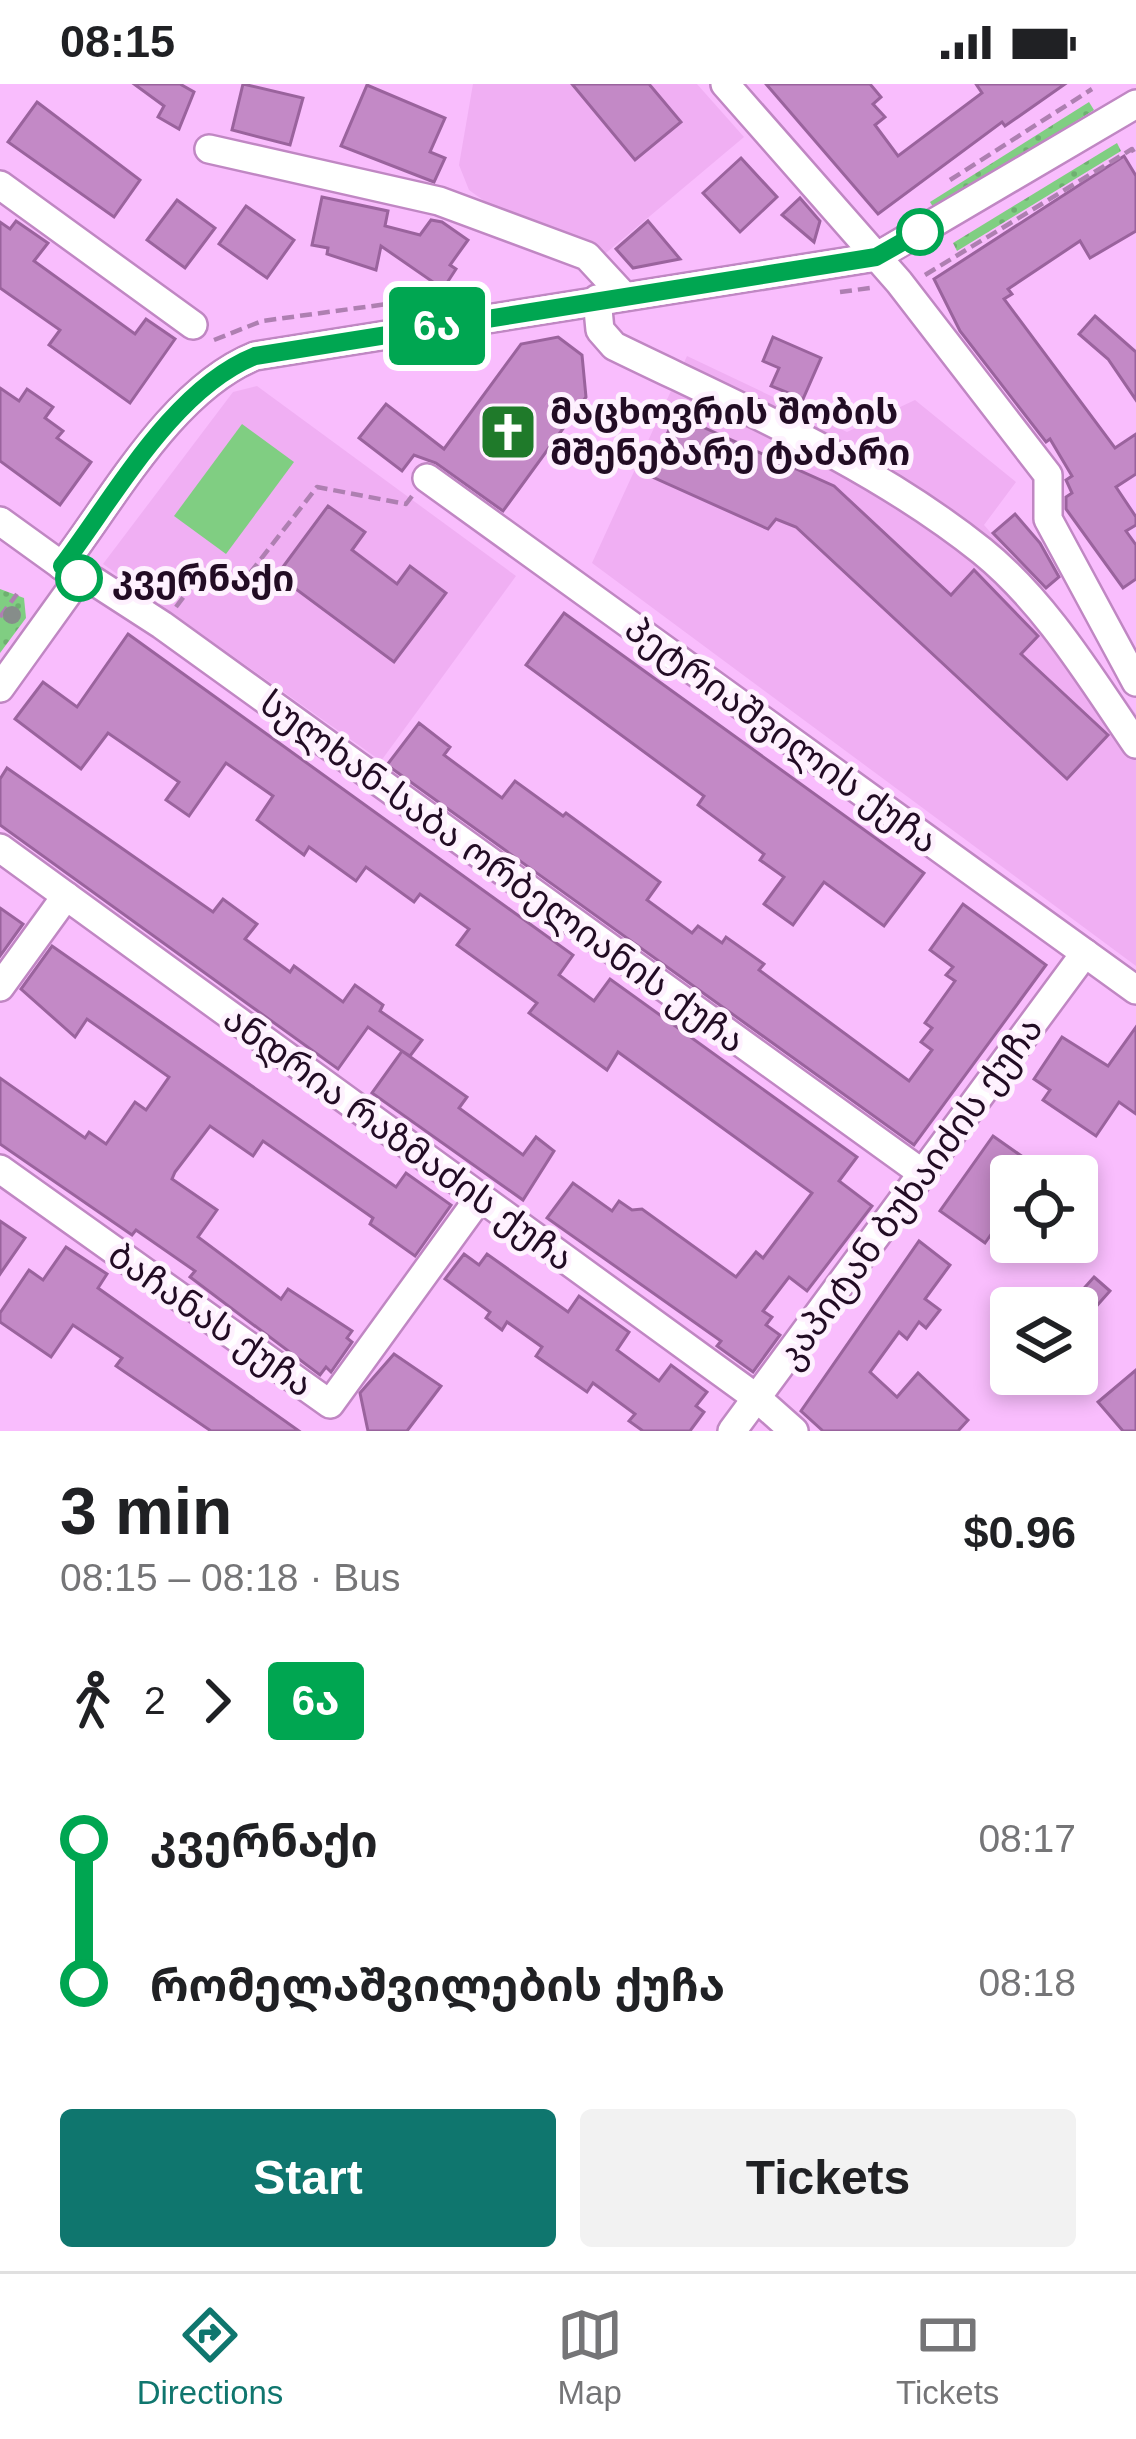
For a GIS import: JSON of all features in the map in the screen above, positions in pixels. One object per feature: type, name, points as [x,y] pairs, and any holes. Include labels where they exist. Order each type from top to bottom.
[{"type":"street","points":[[725,84],[876,257],[1048,475],[1048,519],[1136,682]]},
{"type":"street","points":[[0,688],[71,572],[190,397],[224,369],[255,356],[876,257],[1136,103],[1125,84]]},
{"type":"street","points":[[209,149],[439,201],[587,256],[610,298],[600,330],[614,346],[833,452],[983,552],[1056,628],[1136,744]]},
{"type":"street","points":[[0,184],[193,325]]},
{"type":"street","name":"პეტრიაშვილის ქუჩა","points":[[427,478],[1136,990]]},
{"type":"street","name":"სულხან-საბა ორბელიანის ქუჩა","points":[[0,522],[71,572],[94,580],[162,625],[922,1173]]},
{"type":"street","name":"ანდრია რაზმაძის ქუჩა","points":[[0,848],[758,1399],[794,1431]]},
{"type":"street","points":[[0,987],[66,896]]},
{"type":"street","name":"კაპიტან ბუხაიძის ქუჩა","points":[[732,1431],[1085,953]]},
{"type":"street","name":"ბაჩანას ქუჩა","points":[[0,1169],[331,1404],[480,1197]]},
{"type":"path","points":[[943,185],[1092,89]]},
{"type":"path","points":[[920,278],[1132,149],[1136,156]]},
{"type":"path","points":[[825,294],[870,288]]},
{"type":"path","points":[[162,625],[194,583],[243,582],[317,487],[406,504],[427,478]]},
{"type":"path","points":[[0,617],[17,594]]},
{"type":"shaded area","points":[[473,84],[697,84],[744,137],[606,253],[494,208],[469,190],[459,165]]},
{"type":"shaded area","points":[[687,356],[847,432],[915,400],[1016,482],[984,525],[1061,611],[1136,714],[1136,966],[592,563]]},
{"type":"shaded area","points":[[257,386],[516,576],[381,761],[103,564],[233,392]]},
{"type":"green space","points":[[1089,102],[1094,110],[935,210],[930,202]]},
{"type":"green space","points":[[1117,143],[1121,151],[957,251],[953,243]]},
{"type":"green space","points":[[242,424],[294,462],[226,554],[174,516]]},
{"type":"green space","points":[[0,589],[24,598],[26,618],[0,653]]},
{"type":"building","points":[[134,84],[180,84],[194,92],[179,129],[158,117],[164,106]]},
{"type":"building","points":[[243,84],[303,98],[290,145],[232,130]]},
{"type":"building","points":[[572,84],[649,84],[681,122],[635,160]]},
{"type":"building","points":[[766,84],[870,84],[881,97],[873,104],[885,117],[875,125],[898,156],[982,93],[976,84],[1065,84],[1005,126],[1002,122],[878,214]]},
{"type":"building","points":[[367,85],[445,118],[430,152],[445,158],[434,182],[341,146]]},
{"type":"building","points":[[37,102],[140,180],[114,217],[8,142]]},
{"type":"building","points":[[1124,156],[1136,176],[1136,231],[1090,258],[1080,241],[1008,289],[1012,294],[1004,299],[1115,448],[1136,434],[1136,474],[1116,487],[1136,517],[1136,525],[1126,531],[1136,545],[1136,579],[1123,588],[1066,509],[1066,497],[1072,493],[1066,480],[1072,476],[1050,439],[1046,442],[960,331],[934,279]]},
{"type":"building","points":[[741,158],[777,197],[740,232],[703,193]]},
{"type":"building","points":[[322,197],[388,211],[385,226],[420,235],[431,220],[468,240],[450,265],[456,269],[443,289],[381,246],[376,270],[312,245]]},
{"type":"building","points":[[800,198],[820,221],[814,242],[782,215]]},
{"type":"building","points":[[177,200],[215,228],[185,268],[147,240]]},
{"type":"building","points":[[246,206],[294,240],[267,278],[219,244]]},
{"type":"building","points":[[16,221],[48,243],[34,261],[135,334],[146,319],[175,339],[130,403],[49,345],[60,330],[0,288],[0,222],[10,229]]},
{"type":"building","points":[[648,221],[680,259],[633,268],[616,249]]},
{"type":"building","points":[[1095,316],[1136,352],[1136,400],[1108,359],[1079,334]]},
{"type":"building","name":"მაცხოვრის შობის მშენებარე ტაძარი","points":[[558,337],[582,355],[586,397],[503,511],[436,463],[414,455],[402,471],[359,438],[386,404],[444,449],[521,344]]},
{"type":"building","points":[[773,337],[821,358],[803,399],[771,386],[779,368],[763,361]]},
{"type":"building","points":[[0,388],[19,401],[27,389],[53,407],[45,418],[63,431],[57,438],[91,462],[60,505],[0,461]]},
{"type":"building","points":[[676,415],[834,486],[951,595],[974,570],[1038,636],[1021,654],[1108,735],[1067,779],[796,527],[776,519],[768,529],[648,475]]},
{"type":"building","points":[[328,506],[365,532],[352,550],[397,584],[410,566],[446,593],[394,662],[277,575]]},
{"type":"building","points":[[1015,514],[1040,543],[1059,577],[1046,588],[993,533]]},
{"type":"building","points":[[564,613],[924,873],[884,926],[824,882],[793,925],[764,904],[784,877],[760,860],[764,854],[698,805],[704,796],[526,665]]},
{"type":"building","points":[[128,634],[573,955],[559,975],[594,1001],[610,979],[857,1157],[839,1181],[872,1206],[807,1291],[789,1277],[763,1311],[772,1317],[766,1325],[780,1335],[753,1372],[717,1346],[721,1341],[547,1218],[573,1183],[612,1211],[619,1201],[632,1210],[642,1209],[736,1277],[756,1252],[763,1258],[812,1193],[618,1052],[607,1070],[529,1013],[537,1003],[457,945],[469,929],[420,894],[414,902],[366,867],[356,881],[309,847],[304,855],[257,820],[273,796],[226,763],[189,816],[166,800],[179,782],[108,733],[81,769],[15,719],[43,682],[77,707]]},
{"type":"building","points":[[419,723],[450,747],[444,755],[502,798],[515,781],[563,816],[566,813],[660,882],[647,900],[692,933],[698,926],[722,943],[726,937],[764,964],[759,970],[909,1081],[932,1050],[921,1042],[932,1028],[925,1023],[955,981],[946,975],[953,967],[930,950],[963,904],[1046,965],[914,1145],[387,765]]},
{"type":"building","points":[[7,768],[213,912],[223,899],[257,924],[245,939],[290,972],[294,966],[343,1002],[355,985],[383,1005],[380,1011],[422,1040],[410,1056],[368,1027],[338,1069],[0,825],[0,779]]},
{"type":"building","points":[[0,908],[23,924],[0,956]]},
{"type":"building","points":[[52,946],[396,1187],[406,1173],[451,1205],[415,1256],[370,1224],[373,1218],[263,1141],[253,1156],[210,1126],[175,1172],[172,1179],[217,1210],[198,1237],[281,1299],[288,1289],[352,1331],[347,1338],[352,1342],[331,1372],[326,1367],[320,1375],[190,1277],[195,1271],[136,1230],[132,1235],[0,1144],[0,1078],[85,1138],[89,1132],[106,1144],[135,1102],[146,1110],[169,1077],[87,1019],[75,1037],[21,989]]},
{"type":"building","points":[[1136,1027],[1136,1114],[1119,1102],[1096,1136],[1043,1100],[1050,1090],[1034,1079],[1062,1037],[1108,1066]]},
{"type":"building","points":[[402,1051],[467,1097],[459,1108],[523,1155],[536,1137],[554,1151],[523,1200],[372,1093]]},
{"type":"building","points":[[993,1136],[1020,1155],[990,1155],[990,1236],[985,1243],[940,1211]]},
{"type":"building","points":[[0,1221],[25,1238],[0,1274]]},
{"type":"building","points":[[919,1241],[950,1265],[925,1299],[940,1310],[926,1328],[919,1322],[907,1339],[899,1332],[870,1372],[897,1397],[918,1373],[968,1420],[958,1431],[823,1431],[801,1411]]},
{"type":"building","points":[[66,1247],[107,1274],[98,1288],[299,1431],[211,1431],[116,1366],[122,1358],[73,1325],[51,1357],[0,1322],[0,1313],[29,1270],[43,1280]]},
{"type":"building","points":[[464,1254],[479,1265],[487,1254],[568,1312],[579,1296],[629,1332],[617,1350],[659,1381],[671,1365],[707,1392],[696,1406],[704,1412],[690,1431],[643,1431],[629,1421],[635,1414],[593,1383],[587,1392],[536,1356],[542,1347],[507,1322],[502,1330],[486,1318],[490,1312],[445,1279]]},
{"type":"building","points":[[1094,1277],[1110,1291],[1098,1304],[1098,1287],[1085,1287]]},
{"type":"building","points":[[394,1354],[441,1386],[407,1431],[368,1431],[360,1393]]},
{"type":"building","points":[[1136,1370],[1136,1431],[1123,1431],[1098,1402]]},
{"type":"bus line","name":"6ა","points":[[79,578],[62,566],[190,397],[224,369],[255,356],[876,257],[920,232]]},
{"type":"place","name":"მაცხოვრის შობის მშენებარე ტაძარი","points":[[508,432]]},
{"type":"place","name":"კვერნაქი","points":[[79,578]]}]
